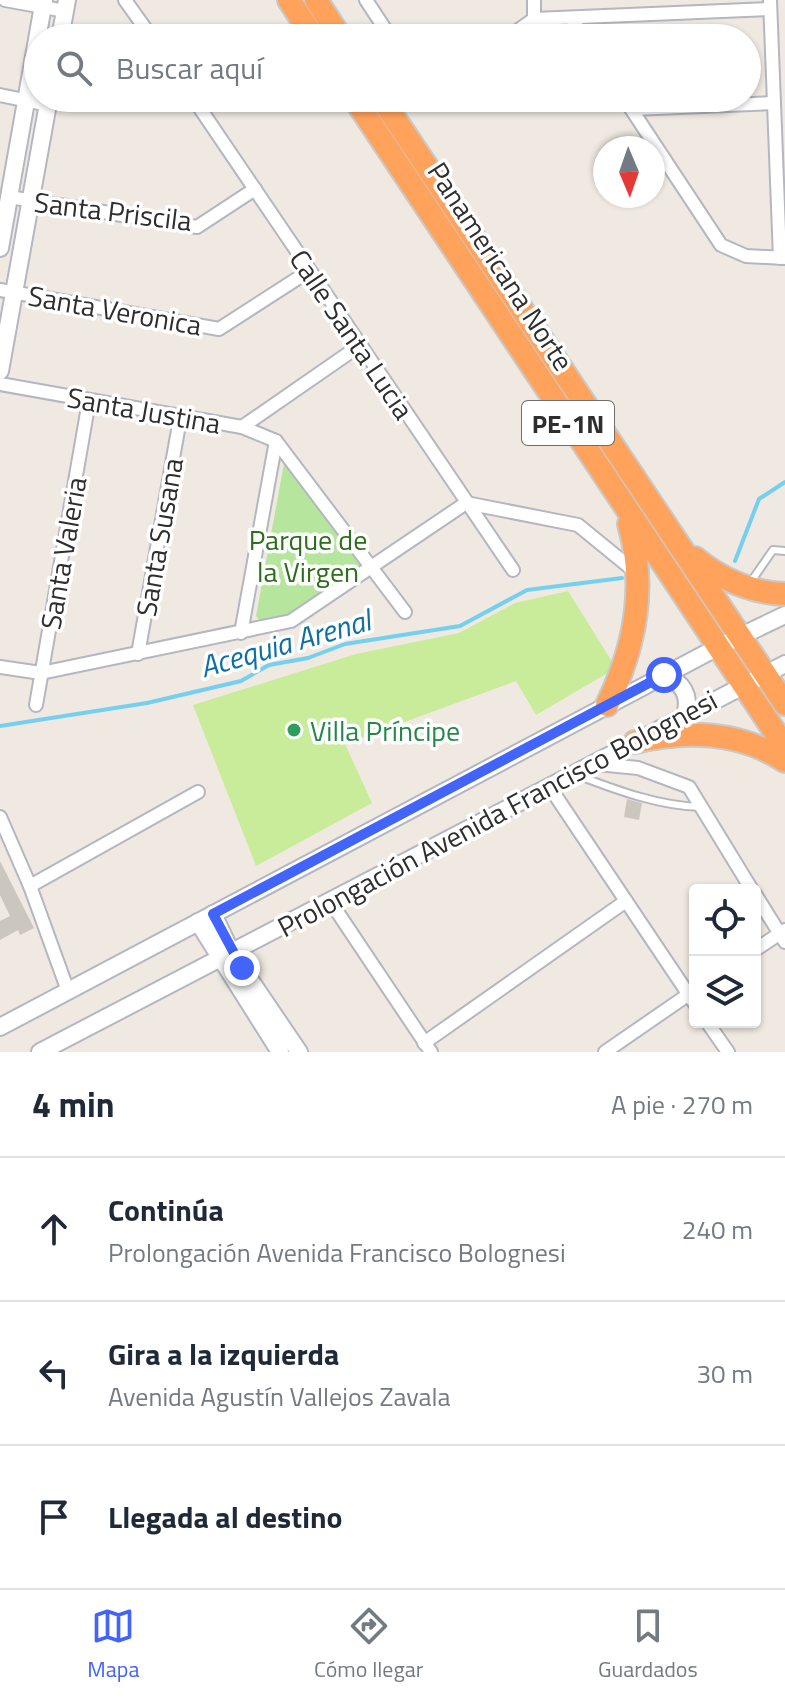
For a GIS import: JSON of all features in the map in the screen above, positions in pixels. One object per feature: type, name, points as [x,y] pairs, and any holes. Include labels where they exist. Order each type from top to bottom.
[{"type":"highway","points":[[316,0],[332,24]]},
{"type":"highway","points":[[294,2],[306,24]]},
{"type":"highway","name":"Panamericana Norte","points":[[363,112],[785,747]]},
{"type":"highway","name":"Panamericana Norte","points":[[390,112],[740,636],[775,668],[785,704]]},
{"type":"highway","points":[[607,705],[632,642],[638,574],[624,508]]},
{"type":"highway","points":[[679,546],[710,571],[747,587],[785,594]]},
{"type":"highway","points":[[635,742],[663,735],[721,736],[749,743],[785,761]]},
{"type":"main road","points":[[40,24],[44,4]]},
{"type":"main road","points":[[0,248],[25,112]]},
{"type":"main road","points":[[0,371],[7,291],[31,201],[47,112]]},
{"type":"main road","name":"Prolongación Avenida Francisco Bolognesi","points":[[0,1027],[664,675],[785,615]]},
{"type":"main road","name":"Prolongación Avenida Francisco Bolognesi","points":[[40,1052],[775,668]]},
{"type":"main road","points":[[664,675],[677,682],[686,693],[685,715]]},
{"type":"main road","points":[[206,918],[280,1052]]},
{"type":"main road","points":[[225,955],[299,1052]]},
{"type":"street","points":[[5,0],[66,6]]},
{"type":"street","points":[[125,0],[142,24]]},
{"type":"street","points":[[366,0],[382,24]]},
{"type":"street","points":[[534,0],[534,19]]},
{"type":"street","points":[[527,24],[534,19],[770,4],[774,103],[780,142],[783,258],[746,256],[721,245],[633,112]]},
{"type":"street","points":[[571,18],[575,24]]},
{"type":"street","points":[[0,95],[24,100]]},
{"type":"street","points":[[761,103],[774,103]]},
{"type":"street","name":"Calle Santa Lucia","points":[[203,112],[513,570]]},
{"type":"street","name":"Santa Priscila","points":[[9,197],[197,227],[255,189]]},
{"type":"street","name":"Santa Veronica","points":[[7,291],[219,329],[309,271]]},
{"type":"street","name":"Santa Justina","points":[[0,384],[180,419],[242,427],[359,346]]},
{"type":"street","name":"Santa Valeria","points":[[36,705],[89,401]]},
{"type":"street","name":"Santa Susana","points":[[138,654],[180,419]]},
{"type":"street","points":[[242,427],[276,441],[405,612]]},
{"type":"street","points":[[241,633],[276,441]]},
{"type":"street","points":[[0,667],[41,673],[291,621],[466,503],[580,525],[638,574]]},
{"type":"street","points":[[592,764],[612,763],[668,776],[689,787],[749,884]]},
{"type":"street","points":[[549,786],[689,990]]},
{"type":"street","points":[[30,886],[198,792]]},
{"type":"street","points":[[0,817],[30,886],[68,991]]},
{"type":"street","points":[[330,901],[427,1047],[626,901]]},
{"type":"street","points":[[761,903],[783,936],[761,947]]},
{"type":"street","points":[[605,1052],[689,999]]},
{"type":"street","points":[[711,1028],[728,1052]]},
{"type":"lane","points":[[747,587],[773,550],[785,551]]},
{"type":"lane","points":[[573,773],[609,788],[680,807],[701,807]]},
{"type":"green space","name":"Parque de la Virgen","points":[[291,462],[363,566],[292,614],[260,621],[256,616],[284,464]]},
{"type":"green space","name":"Villa Príncipe","points":[[568,591],[616,668],[536,715],[516,681],[345,744],[372,803],[256,866],[193,705],[356,654],[459,633],[515,603]]},
{"type":"building","points":[[627,799],[642,803],[639,820],[624,817]]},
{"type":"building","points":[[0,861],[34,928],[20,935],[18,930],[0,940],[0,921],[10,916],[0,895]]},
{"type":"waterway","name":"Acequia Arenal","points":[[735,561],[759,499],[785,482]]},
{"type":"waterway","name":"Acequia Arenal","points":[[0,726],[147,703],[241,681],[269,665],[308,658],[345,644],[460,626],[527,590],[622,578]]},
{"type":"place","name":"Villa Príncipe","points":[[294,730]]},
{"type":"route","points":[[242,968],[213,914],[664,675]]}]
